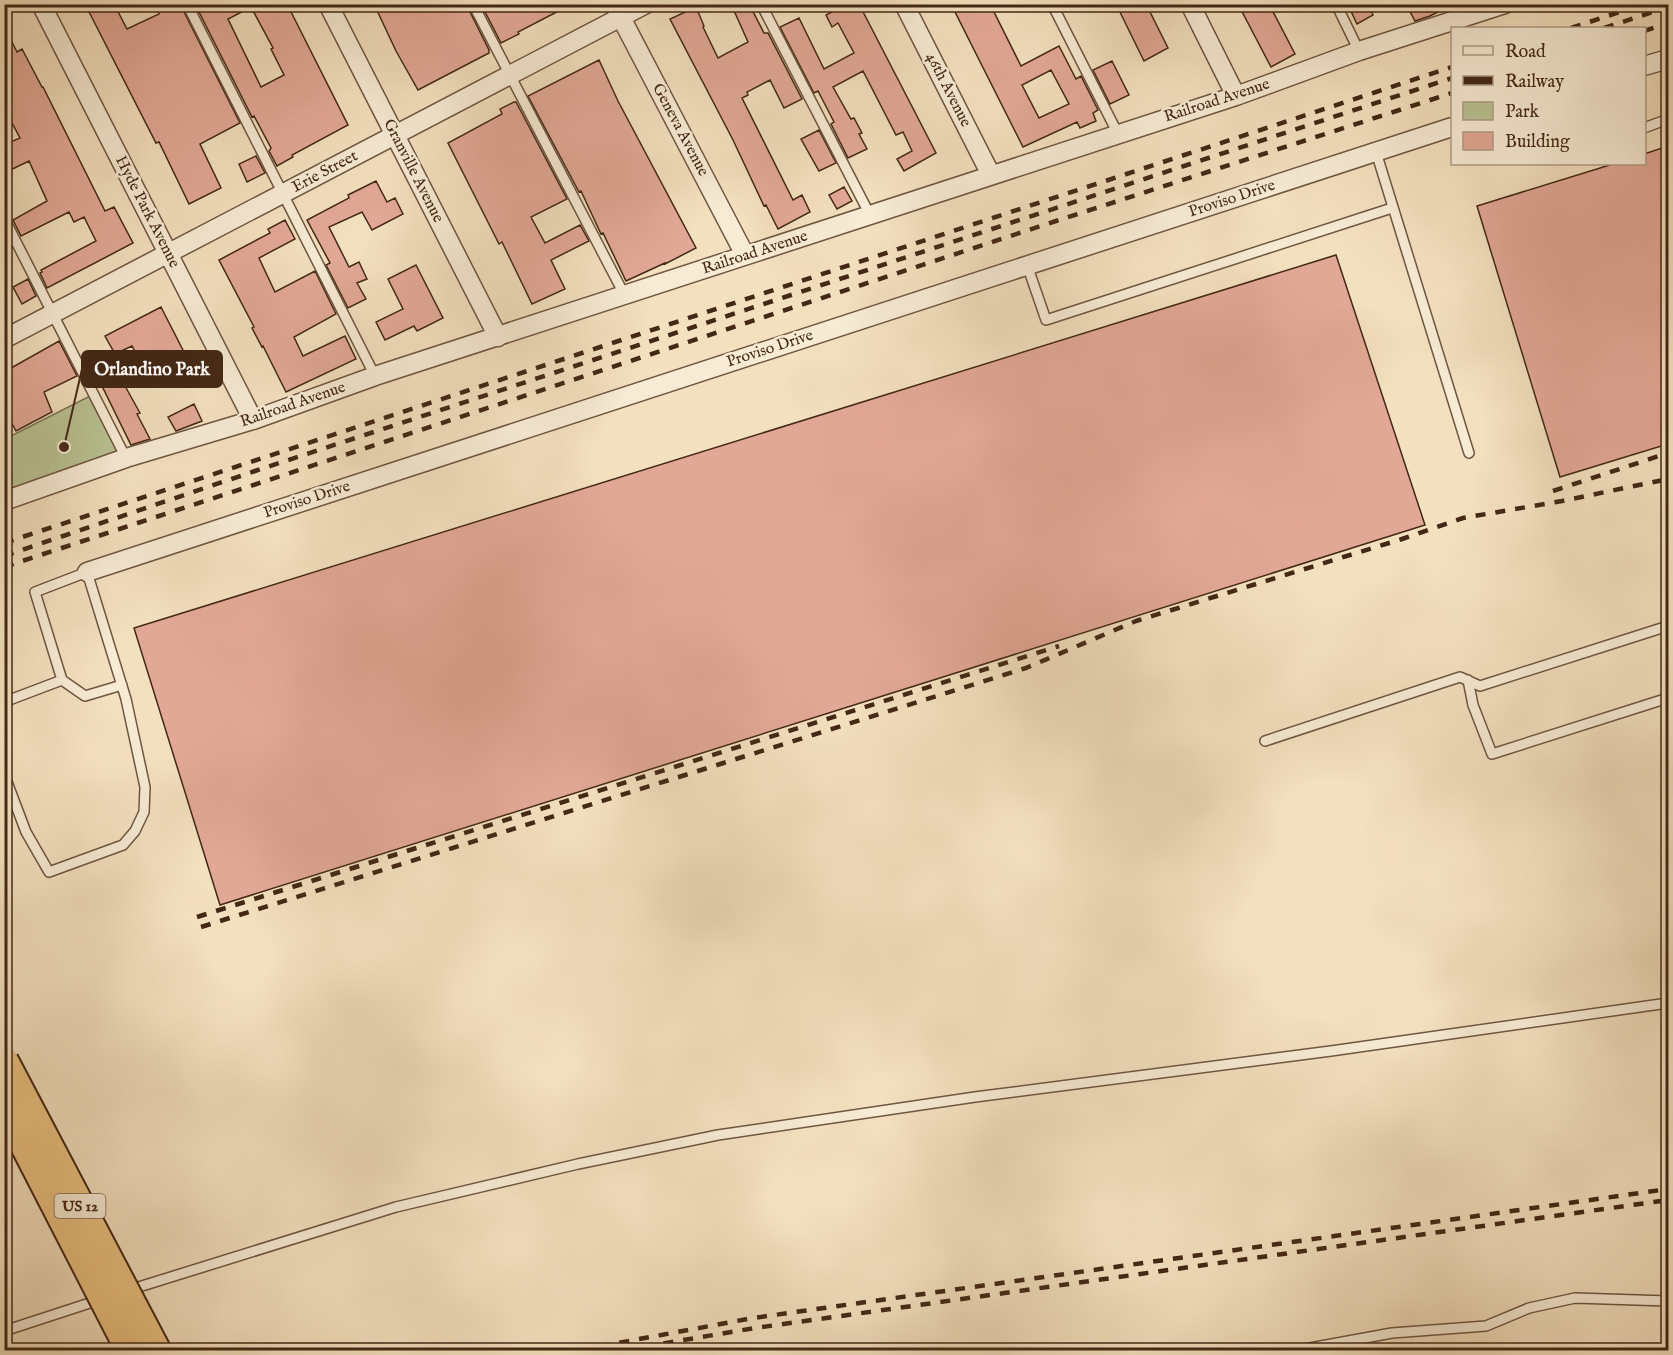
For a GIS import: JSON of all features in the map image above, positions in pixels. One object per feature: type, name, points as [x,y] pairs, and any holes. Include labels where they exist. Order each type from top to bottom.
[{"type":"main road","name":"US 12","points":[[4,1060],[156,1350]]},
{"type":"main road","name":"US 12","points":[[4,1105],[130,1350]]},
{"type":"street","name":"Hyde Park Avenue","points":[[41,4],[253,420]]},
{"type":"street","name":"Granville Avenue","points":[[328,4],[498,337]]},
{"type":"street","name":"Erie Street","points":[[4,339],[509,76],[617,11],[646,4]]},
{"type":"street","name":"46th Avenue","points":[[904,4],[991,175]]},
{"type":"street","points":[[1190,4],[1236,96]]},
{"type":"street","name":"Railroad Avenue","points":[[5,499],[126,458],[253,420],[375,376],[1236,96],[1480,9],[1505,4]]},
{"type":"street","name":"Geneva Avenue","points":[[617,11],[745,255]]},
{"type":"street","points":[[1646,66],[1668,60]]},
{"type":"street","name":"Proviso Drive","points":[[87,572],[1451,127]]},
{"type":"lane","points":[[186,4],[375,376]]},
{"type":"lane","points":[[473,4],[625,296]]},
{"type":"lane","points":[[761,4],[870,215]]},
{"type":"lane","points":[[1052,4],[1118,134]]},
{"type":"lane","points":[[1336,4],[1359,51]]},
{"type":"lane","points":[[1646,127],[1668,119]]},
{"type":"lane","points":[[1376,152],[1468,453]]},
{"type":"lane","points":[[1027,266],[1046,320],[1392,208]]},
{"type":"lane","points":[[4,218],[126,458]]},
{"type":"lane","points":[[4,774],[26,832],[49,872],[123,845],[135,831],[144,812],[145,787],[122,685],[87,572],[35,592],[62,680],[85,696],[122,685]]},
{"type":"lane","points":[[1265,741],[1460,677],[1480,686],[1668,626]]},
{"type":"lane","points":[[4,702],[62,680]]},
{"type":"lane","points":[[1468,680],[1473,705],[1492,754],[1668,698]]},
{"type":"lane","points":[[4,1331],[396,1206],[706,1137],[975,1097],[1308,1054],[1668,1003]]},
{"type":"lane","points":[[1299,1350],[1392,1333],[1486,1326],[1529,1308],[1575,1298],[1668,1300]]},
{"type":"green space","points":[[96,393],[127,455],[5,498],[5,439]]},
{"type":"building","points":[[85,4],[114,4],[127,29],[159,14],[154,4],[180,4],[240,123],[200,144],[221,188],[189,204],[159,142],[156,143]]},
{"type":"building","points":[[195,4],[287,4],[348,125],[292,155],[293,157],[277,166],[269,151],[271,148],[254,116],[252,117]],"holes":[[[251,7],[273,48],[271,49],[284,75],[261,87],[228,19]]]},
{"type":"building","points":[[374,4],[466,4],[489,53],[418,90],[396,51]]},
{"type":"building","points":[[481,4],[572,4],[501,43]]},
{"type":"building","points":[[731,4],[749,4],[764,33],[768,33],[802,99],[784,108],[770,80],[747,92],[748,95],[742,98],[793,200],[802,195],[810,212],[778,229],[766,205],[764,206],[733,140],[670,19],[696,7],[718,58],[748,42]]},
{"type":"building","points":[[829,4],[859,4],[936,153],[904,171],[897,159],[912,151],[903,132],[896,135],[863,71],[833,87],[851,119],[854,118],[867,149],[848,158],[831,124],[834,122],[818,91],[814,93],[780,27],[799,18],[824,69],[854,53],[838,23],[832,27],[826,15],[832,12]]},
{"type":"building","points":[[951,4],[990,4],[1021,66],[1059,46],[1076,79],[1081,76],[1098,110],[1093,113],[1096,121],[1080,128],[1077,122],[1023,147]],"holes":[[[1051,70],[1069,104],[1039,118],[1022,85]]]},
{"type":"building","points":[[1116,4],[1146,4],[1168,48],[1144,61]]},
{"type":"building","points":[[1238,4],[1269,4],[1295,54],[1271,67]]},
{"type":"building","points":[[1359,4],[1367,4],[1373,15],[1357,24],[1350,9]]},
{"type":"building","points":[[1406,4],[1453,4],[1415,21]]},
{"type":"building","points":[[4,26],[17,52],[22,49],[43,87],[105,211],[114,207],[133,243],[47,288],[40,273],[41,270],[96,241],[84,217],[74,222],[69,212],[21,236],[13,220],[47,201],[29,161],[4,173],[4,145],[20,138],[4,108]]},
{"type":"building","points":[[599,60],[618,101],[696,248],[626,281],[581,191],[579,192],[528,96]]},
{"type":"building","points":[[1112,61],[1129,95],[1110,104],[1093,70]]},
{"type":"building","points":[[514,102],[567,199],[531,217],[545,243],[580,225],[589,241],[551,260],[565,289],[532,304],[502,242],[499,244],[448,143],[502,114],[500,109]]},
{"type":"building","points":[[819,130],[836,163],[819,171],[801,139]]},
{"type":"building","points":[[1668,146],[1668,444],[1560,477],[1477,206],[1610,165],[1646,165],[1646,153]]},
{"type":"building","points":[[256,156],[265,173],[247,182],[239,164]]},
{"type":"building","points":[[376,181],[387,202],[395,198],[403,214],[372,230],[362,212],[329,227],[349,267],[359,262],[367,279],[357,283],[366,299],[348,308],[326,265],[330,263],[307,220]]},
{"type":"building","points":[[844,187],[852,201],[837,209],[829,195]]},
{"type":"building","points":[[285,220],[295,239],[259,258],[275,292],[315,271],[336,314],[294,337],[303,356],[345,336],[356,359],[286,392],[219,260],[270,233],[268,229]]},
{"type":"building","points":[[1336,255],[1425,525],[220,905],[134,628]]},
{"type":"building","points":[[416,265],[443,318],[417,331],[414,326],[385,340],[376,322],[403,309],[388,279]]},
{"type":"building","points":[[28,279],[36,296],[22,304],[13,287]]},
{"type":"building","points":[[161,307],[188,360],[150,380],[132,346],[115,354],[105,336]]},
{"type":"building","points":[[59,341],[77,376],[44,392],[52,412],[16,431],[4,409],[4,372]]},
{"type":"building","points":[[120,377],[140,413],[137,414],[150,439],[131,445],[102,386]]},
{"type":"building","points":[[194,404],[202,421],[176,431],[168,417]]},
{"type":"railway","points":[[1574,27],[1644,4]]},
{"type":"railway","points":[[1607,27],[1668,7]]},
{"type":"railway","points":[[1646,30],[1668,23]]},
{"type":"railway","points":[[4,543],[1451,67]]},
{"type":"railway","points":[[4,556],[255,471],[1451,78]]},
{"type":"railway","points":[[4,567],[1451,93]]},
{"type":"railway","points":[[1553,491],[1668,453]]},
{"type":"railway","points":[[201,927],[1026,668],[1136,621],[1463,518],[1562,501],[1668,479]]},
{"type":"railway","points":[[197,917],[1059,646]]},
{"type":"railway","points":[[580,1350],[753,1318],[1668,1189]]},
{"type":"railway","points":[[624,1350],[755,1328],[1668,1200]]},
{"type":"place","name":"Orlandino Park","points":[[64,447]]}]
